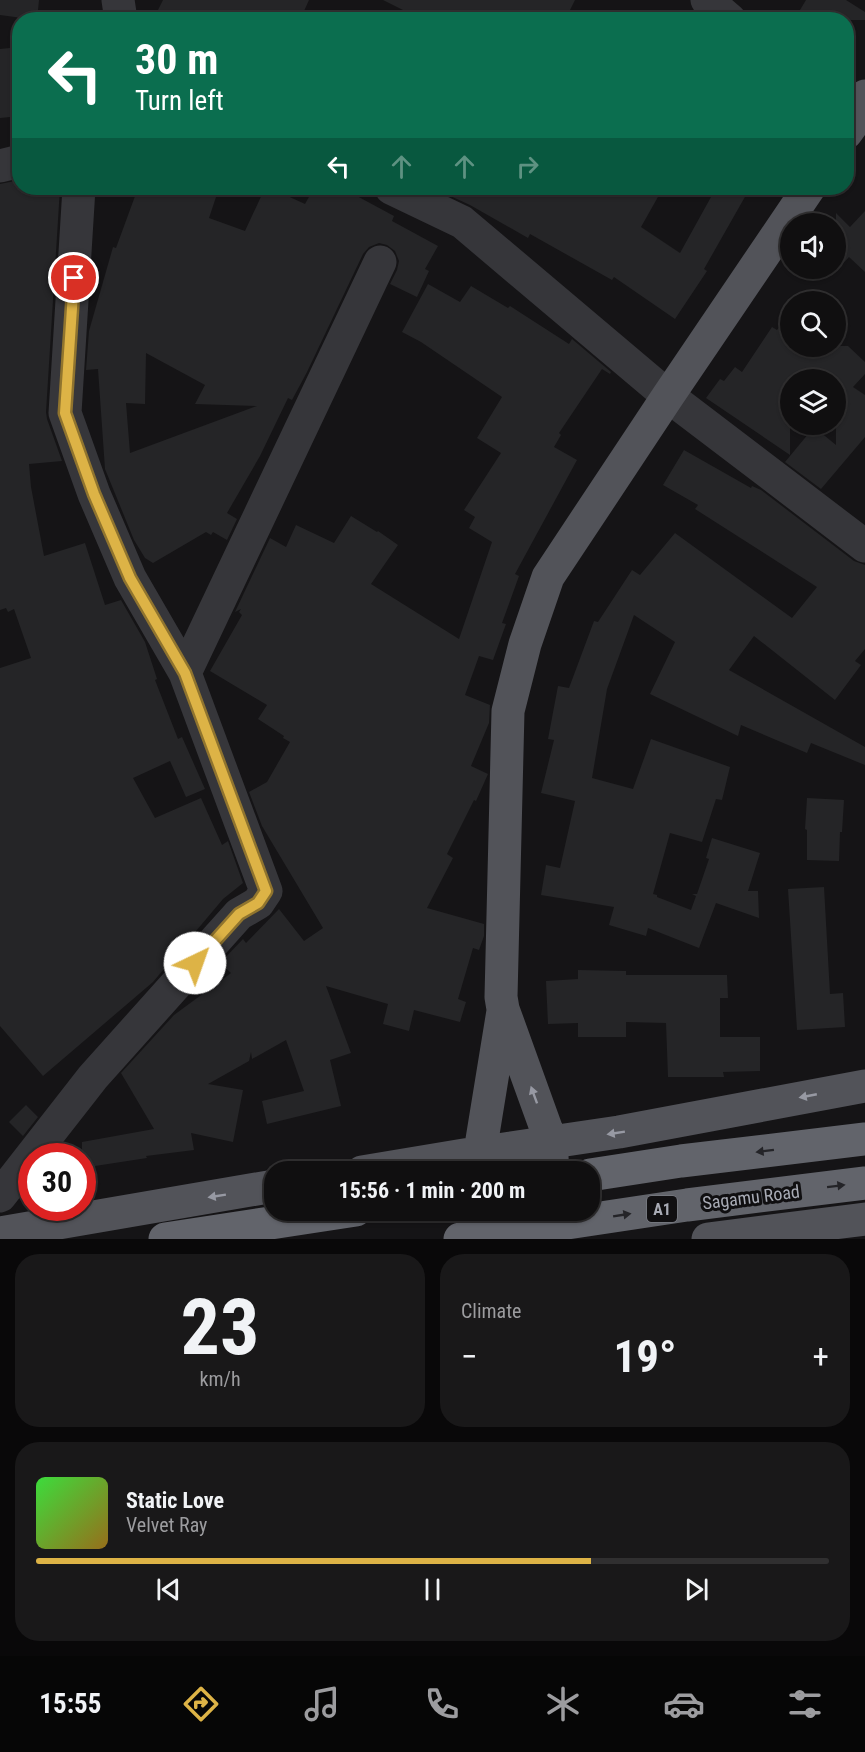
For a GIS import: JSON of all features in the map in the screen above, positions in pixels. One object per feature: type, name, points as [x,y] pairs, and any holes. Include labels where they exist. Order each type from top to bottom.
[{"type":"highway","points":[[600,1173],[681,1161],[865,1139]]},
{"type":"highway","name":"Sagamu Road","points":[[460,1239],[687,1205],[865,1183]]},
{"type":"highway","points":[[165,1239],[284,1221]]},
{"type":"main road","points":[[552,1157],[501,997],[508,711],[525,644],[548,577],[804,195]]},
{"type":"main road","points":[[481,1161],[503,1009]]},
{"type":"main road","points":[[495,1161],[552,1157],[619,1132],[865,1086]]},
{"type":"main road","points":[[0,1233],[264,1188]]},
{"type":"main road","points":[[708,1239],[865,1220]]},
{"type":"main road","points":[[490,1221],[492,1239]]},
{"type":"main road","points":[[557,1221],[558,1239]]},
{"type":"street","points":[[706,0],[720,12]]},
{"type":"street","points":[[0,1196],[93,1077],[239,914],[258,903],[266,891],[185,673],[130,578],[94,494],[65,413],[79,195]]},
{"type":"street","points":[[406,195],[462,222],[668,396],[865,546]]},
{"type":"street","points":[[185,673],[380,262]]},
{"type":"building","points":[[0,0],[39,0],[38,12],[12,12],[12,17],[0,15]]},
{"type":"building","points":[[163,0],[309,0],[304,12],[157,12]]},
{"type":"building","points":[[383,0],[575,0],[569,12],[407,12]]},
{"type":"building","points":[[806,0],[846,0],[865,12],[865,20],[854,20],[854,12],[799,12]]},
{"type":"building","points":[[12,48],[12,117],[0,118],[0,49]]},
{"type":"building","points":[[12,182],[12,195],[60,195],[46,412],[62,461],[29,464],[44,556],[85,543],[105,605],[121,600],[145,642],[157,679],[155,680],[178,739],[182,737],[205,789],[186,797],[170,761],[133,778],[155,818],[201,798],[222,845],[228,841],[243,883],[223,899],[153,982],[43,1076],[0,1026],[0,668],[31,658],[14,609],[8,612],[6,608],[0,610],[0,184]]},
{"type":"building","points":[[135,195],[217,195],[209,218],[245,231],[262,195],[285,195],[305,204],[310,195],[355,195],[394,216],[392,221],[438,246],[425,269],[429,271],[417,297],[390,284],[399,261],[395,251],[379,243],[369,247],[363,254],[307,372],[292,400],[288,398],[260,456],[227,513],[237,519],[227,540],[213,532],[211,535],[206,532],[153,563],[145,558],[134,540],[105,469],[98,369],[86,370],[89,331],[113,247],[116,248]],"holes":[[[146,353],[205,385],[195,404],[257,406],[130,453],[126,403],[145,404]]]},
{"type":"building","points":[[448,195],[659,195],[641,227],[680,253],[712,195],[746,195],[704,269],[707,271],[675,319],[614,277],[612,280],[530,234],[528,238]]},
{"type":"building","points":[[865,211],[865,272],[849,257],[846,260],[846,223],[850,227]]},
{"type":"building","points":[[428,284],[460,302],[471,286],[508,308],[510,306],[569,344],[572,339],[611,372],[610,374],[602,369],[559,433],[561,435],[554,447],[577,460],[515,574],[519,576],[502,623],[506,624],[493,660],[479,656],[465,695],[490,705],[489,723],[471,766],[488,774],[447,854],[453,858],[427,908],[484,924],[484,936],[479,950],[473,948],[458,999],[466,1002],[460,1022],[414,1010],[409,1031],[383,1024],[388,1004],[326,986],[351,1053],[330,1060],[341,1106],[267,1124],[262,1101],[304,1091],[286,1040],[252,1059],[251,1052],[249,1061],[208,1084],[243,1090],[233,1142],[191,1133],[194,1150],[96,1166],[96,1143],[82,1142],[154,1129],[121,1073],[174,1015],[231,973],[220,963],[243,939],[246,943],[279,909],[304,941],[323,928],[262,826],[249,792],[267,782],[290,742],[258,719],[267,705],[210,671],[242,615],[239,612],[241,609],[235,612],[270,538],[286,547],[296,525],[334,543],[351,516],[398,545],[371,584],[459,639],[492,542],[469,528],[475,517],[464,510],[501,453],[477,438],[502,397],[421,342],[402,332]]},
{"type":"building","points":[[780,326],[780,357],[846,357],[846,346],[848,346],[865,362],[865,374],[853,387],[865,395],[865,437],[821,489],[785,462],[807,435],[824,435],[836,445],[836,435],[846,435],[846,369],[780,369],[780,435],[790,435],[790,455],[706,398],[720,379],[724,381],[735,367],[742,372],[772,327],[777,330]]},
{"type":"building","points":[[684,450],[751,488],[752,486],[761,490],[854,561],[865,565],[865,649],[855,661],[861,665],[835,700],[754,636],[729,670],[865,747],[865,765],[811,743],[807,753],[741,725],[738,736],[650,694],[675,642],[634,615],[607,689],[592,778],[633,789],[651,739],[730,767],[722,800],[716,799],[702,842],[670,833],[653,894],[691,910],[696,896],[692,894],[697,894],[709,859],[706,858],[712,838],[760,853],[748,891],[758,891],[759,918],[716,903],[699,948],[648,928],[646,936],[609,925],[614,907],[541,895],[546,865],[560,868],[575,801],[541,793],[554,740],[548,739],[558,686],[569,688],[594,621],[598,622],[632,570],[640,575],[675,533],[792,618],[817,587],[695,509],[698,505],[663,485]]},
{"type":"building","points":[[807,798],[844,800],[839,861],[807,860],[807,830],[805,829]]},
{"type":"building","points":[[824,887],[830,994],[843,993],[845,1027],[797,1030],[788,889]]},
{"type":"building","points":[[578,970],[626,971],[626,975],[727,975],[728,998],[720,998],[720,1037],[760,1037],[760,1071],[723,1072],[724,1077],[668,1077],[666,1023],[626,1022],[626,1037],[578,1037],[578,1023],[548,1024],[546,981],[578,979]]},
{"type":"building","points":[[26,1105],[38,1117],[23,1136],[9,1122]]},
{"type":"route","points":[[74,278],[65,413],[94,494],[130,578],[185,673],[266,891],[258,903],[239,914],[195,963]]}]
